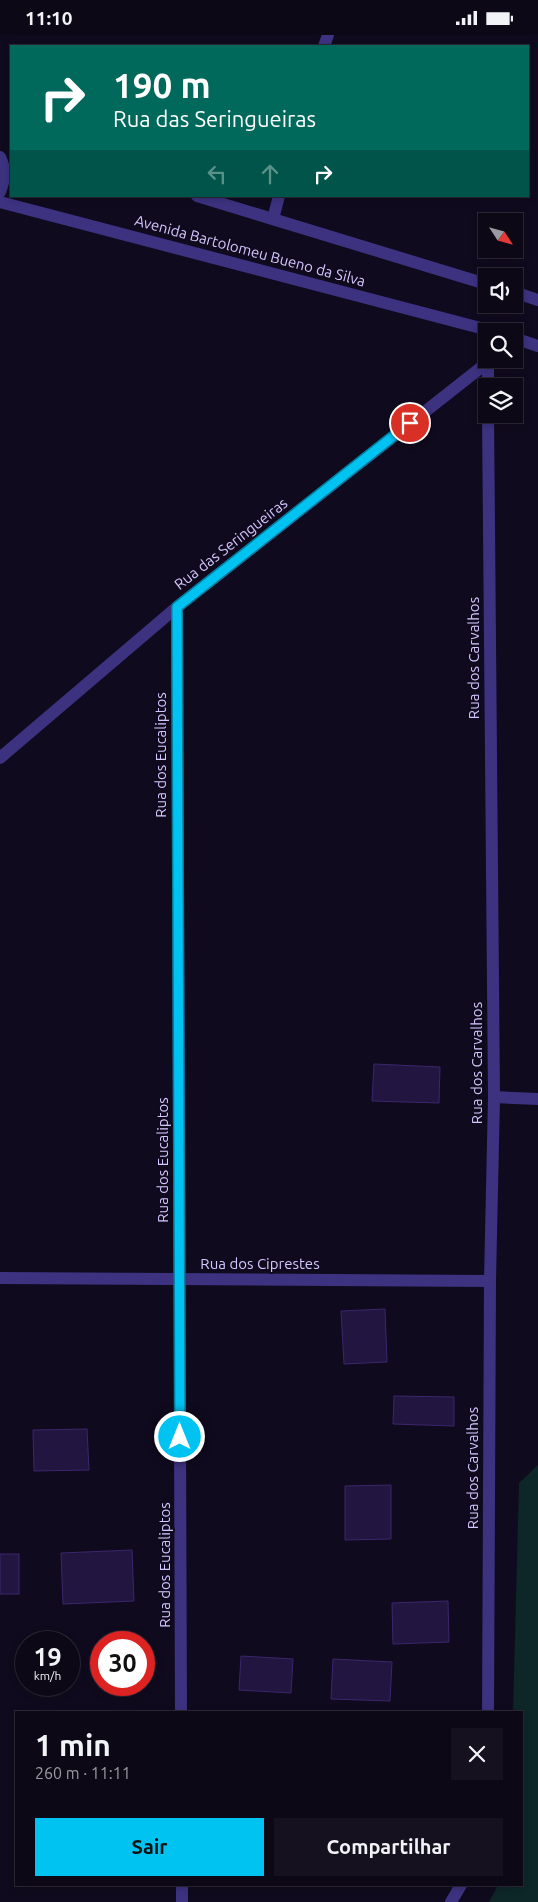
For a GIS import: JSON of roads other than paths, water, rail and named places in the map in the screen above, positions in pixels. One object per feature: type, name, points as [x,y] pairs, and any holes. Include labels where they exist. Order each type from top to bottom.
[{"type":"street","points":[[0,192],[4,181],[4,158]]},
{"type":"street","points":[[200,197],[478,282]]},
{"type":"street","points":[[273,219],[280,197]]},
{"type":"street","name":"Avenida Bartolomeu Bueno da Silva","points":[[0,202],[478,328]]},
{"type":"street","points":[[523,295],[538,300]]},
{"type":"street","points":[[523,341],[538,346]]},
{"type":"street","name":"Rua das Seringueiras","points":[[0,758],[177,607],[478,368]]},
{"type":"street","name":"Rua dos Carvalhos","points":[[488,423],[494,1097],[490,1281],[488,1711]]},
{"type":"street","name":"Rua dos Eucaliptos","points":[[177,607],[181,1711]]},
{"type":"street","points":[[494,1097],[538,1099]]},
{"type":"street","name":"Rua dos Ciprestes","points":[[0,1278],[490,1281]]},
{"type":"street","points":[[182,1886],[182,1902]]},
{"type":"street","points":[[451,1902],[460,1886]]}]
